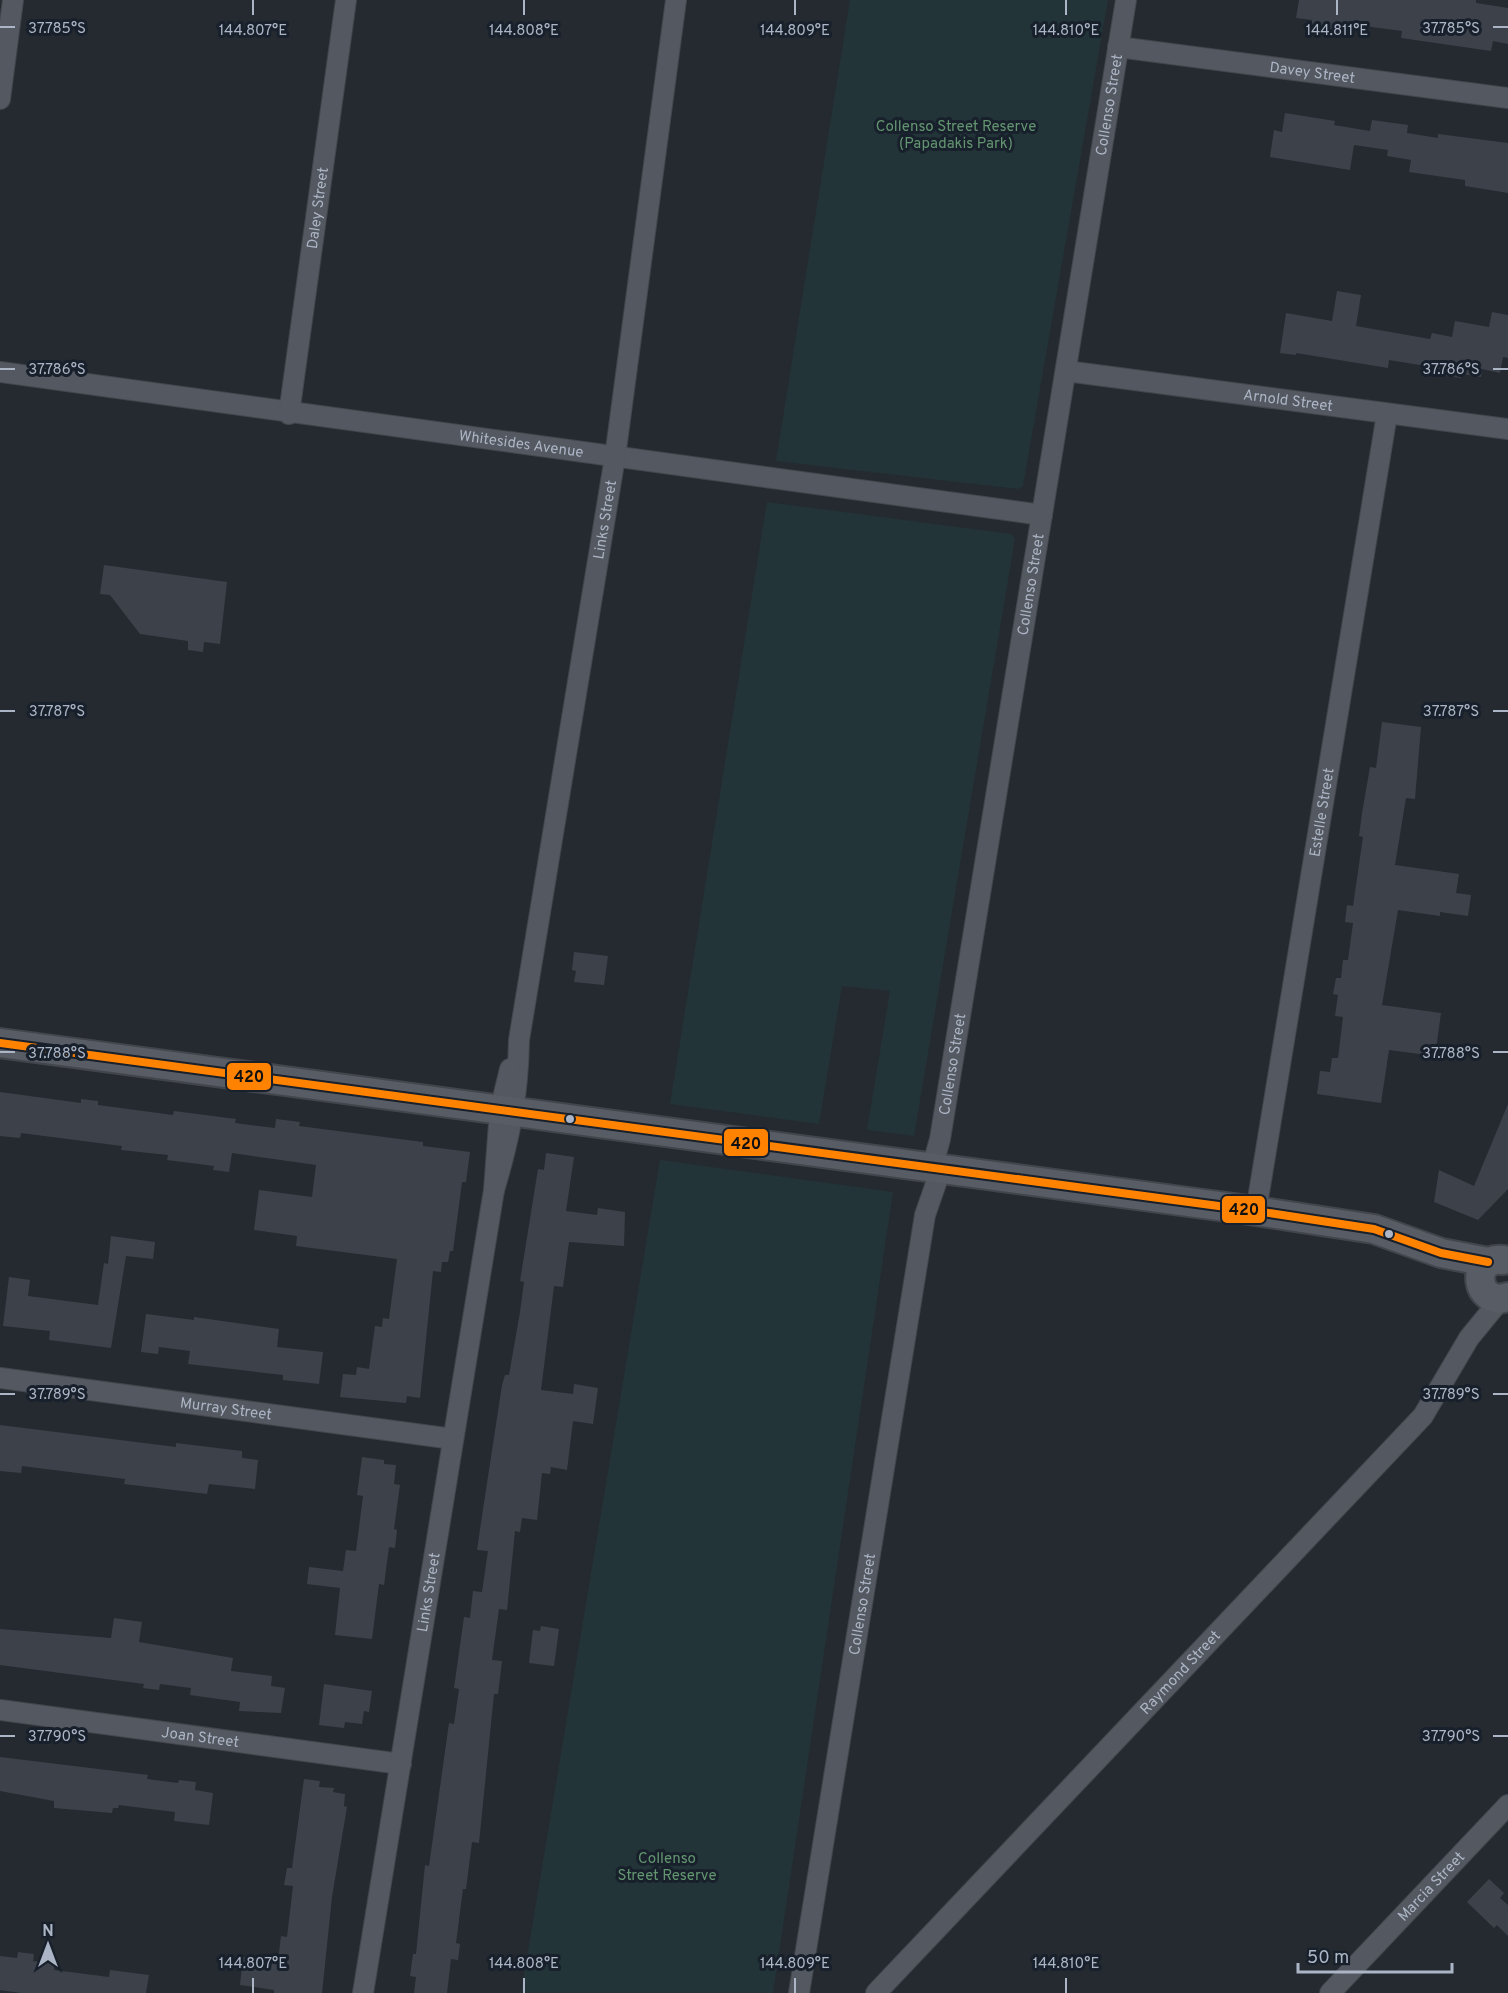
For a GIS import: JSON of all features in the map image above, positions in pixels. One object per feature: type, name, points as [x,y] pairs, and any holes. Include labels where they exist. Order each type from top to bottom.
[{"type":"street","points":[[0,99],[13,0]]},
{"type":"street","name":"Daley Street","points":[[289,414],[346,0]]},
{"type":"street","name":"Links Street","points":[[363,1993],[615,457],[676,0]]},
{"type":"street","name":"Collenso Street","points":[[798,1993],[1126,0]]},
{"type":"street","name":"Davey Street","points":[[1118,47],[1508,98]]},
{"type":"street","name":"Arnold Street","points":[[1066,371],[1508,429]]},
{"type":"street","name":"Whitesides Avenue","points":[[0,372],[289,414],[1042,515]]},
{"type":"street","name":"Estelle Street","points":[[1256,1210],[1387,414]]},
{"type":"street","points":[[0,1043],[1256,1210],[1374,1229],[1496,1274]]},
{"type":"street","name":"Raymond Street","points":[[876,1993],[1423,1416],[1469,1338],[1496,1274]]},
{"type":"street","name":"Murray Street","points":[[0,1378],[453,1439]]},
{"type":"street","name":"Joan Street","points":[[0,1710],[401,1764]]},
{"type":"street","name":"Marcia Street","points":[[1330,1993],[1508,1805]]},
{"type":"green space","name":"Collenso Street Reserve (Papadakis Park)","points":[[850,0],[1108,0],[1023,486],[1018,489],[776,461]]},
{"type":"green space","points":[[767,502],[1011,534],[1015,539],[914,1136],[867,1130],[890,991],[842,986],[819,1124],[670,1104]]},
{"type":"green space","name":"Collenso Street Reserve","points":[[660,1160],[893,1192],[773,1993],[521,1993]]},
{"type":"building","points":[[1299,0],[1476,0],[1476,3],[1508,8],[1508,44],[1493,41],[1491,51],[1401,38],[1402,31],[1364,26],[1353,26],[1352,32],[1333,30],[1312,25],[1312,20],[1296,18]]},
{"type":"building","points":[[1285,113],[1335,121],[1334,125],[1370,131],[1372,120],[1408,125],[1407,133],[1438,138],[1438,134],[1508,143],[1508,193],[1465,186],[1465,180],[1409,172],[1411,160],[1387,156],[1388,150],[1354,145],[1350,170],[1270,157],[1274,130],[1282,132]]},
{"type":"building","points":[[1337,291],[1361,295],[1356,326],[1430,339],[1432,333],[1452,337],[1455,321],[1489,327],[1492,312],[1508,315],[1508,358],[1503,357],[1500,373],[1482,369],[1481,377],[1462,374],[1461,378],[1446,376],[1446,372],[1426,368],[1426,366],[1389,360],[1388,368],[1296,353],[1296,355],[1280,353],[1286,313],[1332,321]]},
{"type":"building","points":[[104,565],[227,582],[220,644],[204,642],[203,652],[188,650],[188,641],[140,634],[110,595],[100,594]]},
{"type":"building","points":[[1382,722],[1421,727],[1415,799],[1406,798],[1395,865],[1459,874],[1456,893],[1471,895],[1468,916],[1440,912],[1440,916],[1398,910],[1382,1005],[1441,1013],[1435,1056],[1389,1050],[1381,1103],[1317,1094],[1320,1071],[1330,1072],[1332,1058],[1338,1058],[1343,1017],[1335,1016],[1338,995],[1333,994],[1336,978],[1341,978],[1343,960],[1348,960],[1353,923],[1345,922],[1347,905],[1353,906],[1363,837],[1359,836],[1362,813],[1370,767],[1376,768]]},
{"type":"building","points":[[574,952],[608,956],[604,985],[574,982],[576,971],[572,970]]},
{"type":"building","points":[[0,1092],[81,1103],[81,1099],[98,1101],[98,1105],[173,1115],[174,1111],[236,1119],[235,1123],[275,1128],[276,1119],[300,1122],[299,1126],[423,1142],[423,1146],[470,1152],[466,1182],[462,1182],[453,1251],[450,1251],[448,1262],[442,1262],[441,1272],[433,1271],[420,1398],[407,1396],[406,1403],[340,1397],[343,1374],[356,1375],[357,1367],[369,1369],[375,1326],[382,1327],[383,1318],[389,1319],[397,1259],[296,1246],[297,1236],[254,1230],[259,1190],[312,1197],[316,1165],[232,1153],[229,1172],[213,1170],[214,1166],[167,1160],[168,1155],[121,1150],[122,1146],[21,1133],[20,1138],[0,1136]]},
{"type":"building","points":[[1508,1104],[1508,1189],[1478,1220],[1434,1202],[1439,1170],[1474,1186]]},
{"type":"building","points":[[546,1153],[574,1157],[566,1211],[597,1215],[598,1208],[625,1212],[624,1246],[569,1242],[563,1287],[554,1286],[541,1390],[573,1394],[574,1384],[598,1388],[593,1424],[573,1421],[567,1470],[551,1467],[550,1474],[542,1473],[537,1520],[522,1518],[520,1532],[515,1531],[507,1610],[499,1609],[492,1660],[502,1661],[498,1694],[494,1694],[479,1843],[472,1842],[466,1889],[463,1889],[456,1943],[460,1944],[458,1960],[451,1959],[447,1993],[414,1993],[416,1977],[410,1976],[413,1954],[416,1954],[425,1865],[429,1866],[449,1723],[454,1724],[459,1689],[454,1688],[464,1617],[470,1618],[473,1591],[482,1592],[488,1551],[477,1550],[502,1385],[505,1375],[509,1375],[520,1312],[524,1282],[520,1281],[538,1169],[544,1170]]},
{"type":"building","points":[[111,1236],[155,1242],[153,1259],[126,1256],[111,1348],[49,1340],[50,1331],[3,1326],[9,1277],[30,1280],[28,1296],[98,1305],[104,1263],[108,1264]]},
{"type":"building","points":[[146,1314],[194,1320],[194,1317],[279,1329],[277,1347],[323,1352],[319,1384],[283,1380],[283,1375],[188,1364],[190,1351],[159,1347],[158,1354],[141,1352]]},
{"type":"building","points":[[0,1425],[176,1447],[176,1443],[242,1451],[242,1458],[258,1460],[255,1489],[209,1484],[207,1494],[124,1484],[125,1479],[22,1466],[21,1473],[0,1471]]},
{"type":"building","points":[[362,1457],[384,1460],[384,1464],[396,1465],[394,1484],[400,1485],[394,1529],[397,1530],[395,1548],[389,1547],[384,1585],[379,1584],[372,1639],[335,1635],[340,1588],[307,1584],[309,1567],[343,1571],[346,1550],[356,1551],[363,1496],[357,1495]]},
{"type":"building","points":[[114,1618],[142,1622],[139,1642],[233,1658],[231,1671],[272,1676],[271,1686],[285,1688],[281,1713],[239,1711],[240,1702],[190,1695],[191,1688],[160,1684],[159,1690],[143,1688],[144,1684],[0,1665],[0,1629],[111,1638]]},
{"type":"building","points":[[541,1626],[559,1629],[554,1666],[529,1663],[533,1630],[540,1631]]},
{"type":"building","points":[[324,1684],[372,1691],[369,1712],[364,1711],[362,1724],[345,1722],[344,1728],[319,1725]]},
{"type":"building","points":[[0,1757],[148,1775],[147,1779],[178,1783],[179,1780],[196,1782],[195,1790],[213,1793],[209,1825],[174,1821],[175,1812],[119,1805],[118,1808],[113,1808],[112,1813],[54,1808],[54,1801],[0,1791]]},
{"type":"building","points":[[304,1779],[320,1781],[319,1787],[334,1788],[333,1792],[345,1794],[344,1806],[347,1807],[332,1897],[322,1993],[274,1993],[274,1990],[240,1985],[243,1957],[278,1961],[281,1936],[287,1937],[293,1886],[284,1885],[287,1868],[292,1868]]},
{"type":"building","points":[[1489,1879],[1504,1893],[1500,1898],[1508,1905],[1508,1936],[1497,1925],[1494,1928],[1467,1902]]},
{"type":"building","points":[[18,1952],[34,1954],[33,1961],[55,1964],[54,1970],[109,1977],[110,1970],[149,1975],[146,1993],[21,1993],[0,1990],[0,1956],[17,1958]]},
{"type":"transit line","name":"420","points":[[0,1043],[1256,1211],[1374,1229],[1441,1253],[1488,1262]]}]
